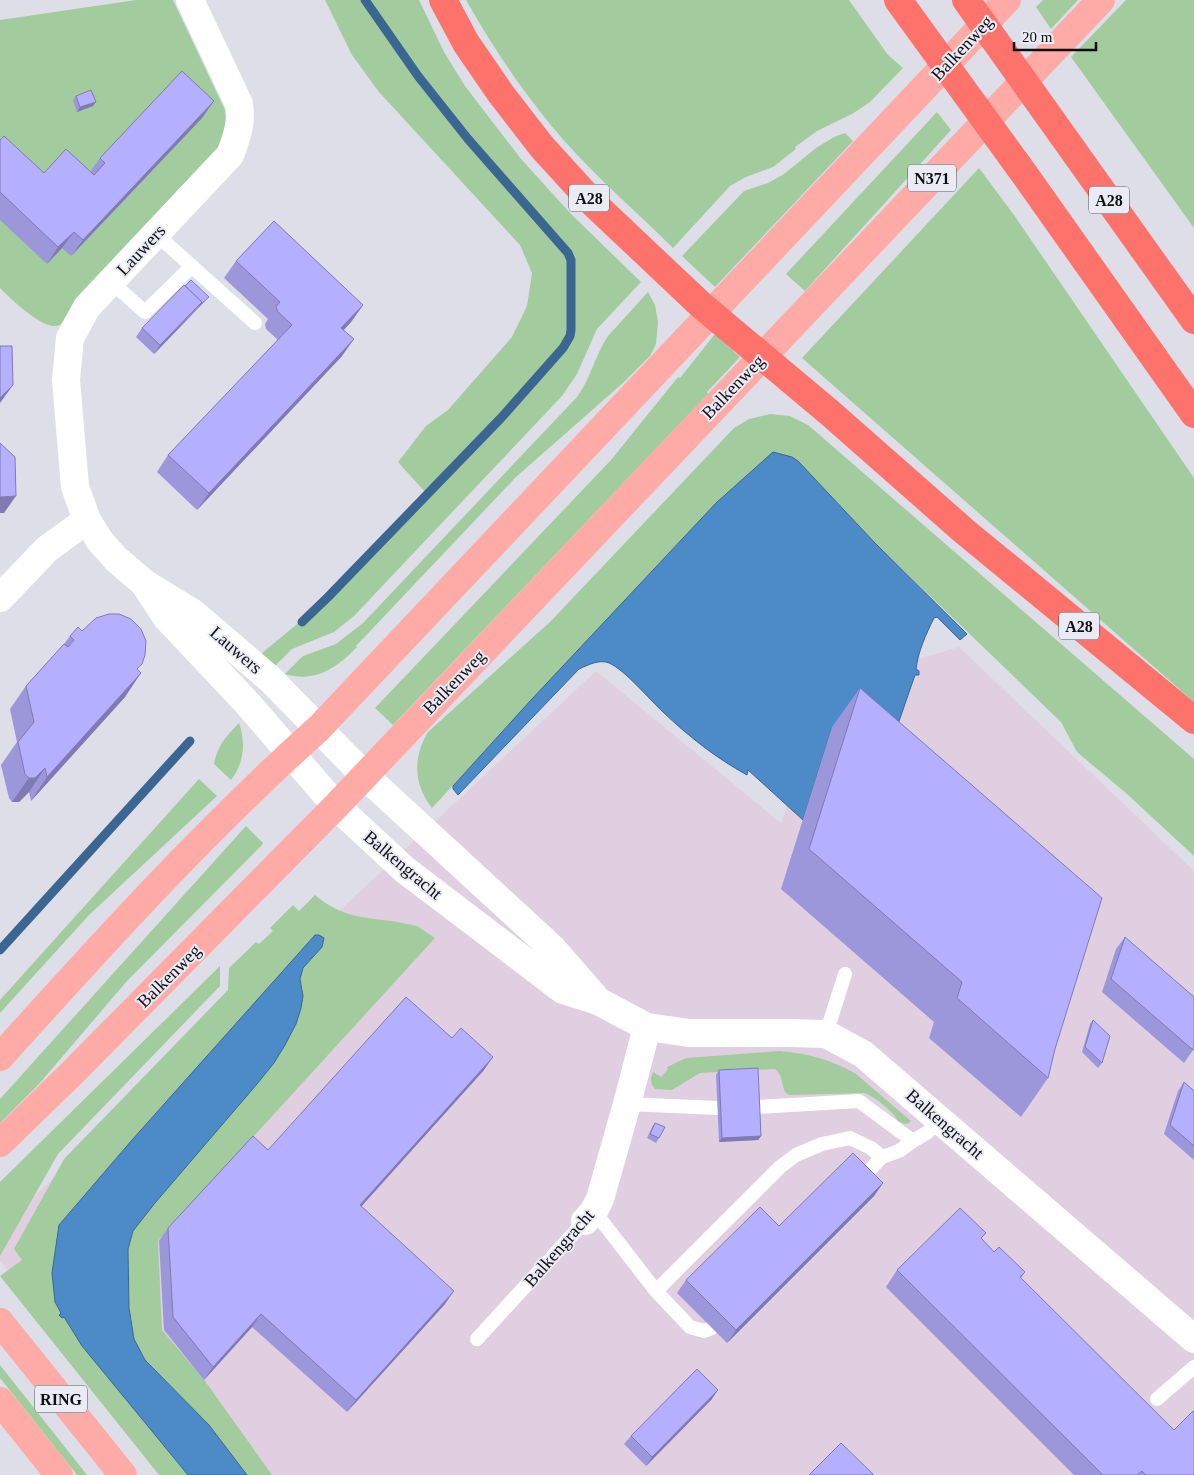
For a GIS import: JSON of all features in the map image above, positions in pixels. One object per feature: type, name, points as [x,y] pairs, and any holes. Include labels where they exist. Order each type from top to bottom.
[{"type":"highway","name":"A28","points":[[443,0],[466,43],[501,94],[542,147],[594,204],[711,313],[830,413],[964,531],[1194,720]]},
{"type":"highway","points":[[898,0],[1025,175],[1194,414]]},
{"type":"highway","name":"A28","points":[[966,0],[1194,320]]},
{"type":"highway","name":"A28","points":[[1155,264],[1194,301]]},
{"type":"main road","name":"Balkenweg","points":[[0,1057],[100,947],[233,807],[319,728],[1007,0]]},
{"type":"main road","name":"Balkenweg","points":[[0,1143],[80,1066],[365,776],[1101,0]]},
{"type":"main road","name":"RING","points":[[0,1322],[123,1475]]},
{"type":"main road","name":"RING","points":[[0,1401],[59,1475]]},
{"type":"street","name":"Lauwers","points":[[190,0],[239,104],[241,118],[239,131],[230,155],[87,307],[70,338],[66,380],[75,487],[87,520],[100,541],[116,559],[144,583],[193,613],[270,679],[319,728]]},
{"type":"street","points":[[0,598],[47,549],[87,520]]},
{"type":"street","name":"Lauwers","points":[[144,583],[166,617],[237,692],[290,754]]},
{"type":"street","points":[[319,728],[365,776]]},
{"type":"street","points":[[290,754],[336,806]]},
{"type":"street","name":"Balkengracht","points":[[365,776],[552,948],[598,1001]]},
{"type":"street","name":"Balkengracht","points":[[336,806],[405,870],[563,990],[598,1001],[647,1027],[689,1033],[826,1034],[863,1054],[1194,1339]]},
{"type":"street","name":"Balkengracht","points":[[590,1216],[600,1199],[647,1027]]},
{"type":"lane","points":[[156,234],[255,323]]},
{"type":"lane","points":[[111,282],[145,312],[192,266]]},
{"type":"lane","points":[[826,1034],[845,974]]},
{"type":"lane","points":[[757,1107],[859,1102],[913,1142]]},
{"type":"lane","points":[[627,1104],[717,1108]]},
{"type":"lane","points":[[859,1181],[882,1157],[899,1151],[928,1132],[940,1120]]},
{"type":"lane","points":[[656,1291],[780,1166],[796,1154],[822,1144],[850,1138],[871,1148],[882,1157]]},
{"type":"lane","points":[[590,1216],[690,1327],[704,1331],[712,1328]]},
{"type":"lane","name":"Balkengracht","points":[[477,1339],[590,1216]]},
{"type":"lane","points":[[1157,1399],[1194,1367]]},
{"type":"shaded area","points":[[959,647],[1194,871],[1194,1475],[178,1475],[0,1261],[0,1228],[596,671],[781,823],[831,685]]},
{"type":"green space","points":[[136,0],[173,0],[225,110],[227,125],[221,144],[80,295],[61,324],[55,326],[47,324],[29,314],[0,288],[0,20]]},
{"type":"green space","points":[[325,0],[419,0],[444,52],[465,86],[521,159],[571,214],[641,282],[597,329],[577,374],[562,396],[354,616],[334,632],[292,649],[274,667],[256,658],[302,620],[426,493],[398,462],[426,426],[448,410],[512,337],[527,306],[532,273],[520,245],[379,92],[352,55]]},
{"type":"green space","points":[[466,0],[849,0],[888,55],[903,68],[870,102],[852,114],[817,131],[795,147],[796,149],[773,167],[746,177],[730,186],[673,248],[596,174],[535,106],[492,43]]},
{"type":"green space","points":[[1043,0],[1078,0],[1051,29],[1036,7]]},
{"type":"green space","points":[[1126,0],[1194,0],[1194,228],[1071,57]]},
{"type":"green space","points":[[937,112],[951,130],[805,291],[786,274]]},
{"type":"green space","points":[[845,133],[853,141],[715,287],[682,256],[744,191],[768,183],[784,174],[816,148],[834,137]]},
{"type":"green space","points":[[979,168],[1014,215],[1194,478],[1194,702],[802,358]]},
{"type":"green space","points":[[648,292],[655,305],[658,322],[656,344],[650,356],[624,382],[516,477],[349,655],[325,672],[316,675],[306,677],[285,674],[303,656],[336,644],[363,623],[577,397],[608,336]]},
{"type":"green space","points":[[715,334],[740,357],[707,392],[708,394],[393,725],[375,708],[611,460]]},
{"type":"green space","points":[[770,414],[790,416],[808,425],[1194,759],[1194,856],[1127,794],[1077,752],[1061,722],[875,543],[792,457],[716,503],[432,808],[421,790],[417,770],[420,751],[428,732],[550,622],[734,428],[749,419]]},
{"type":"green space","points":[[239,723],[243,738],[242,753],[239,767],[231,780],[214,764],[220,746]]},
{"type":"green space","points":[[199,779],[217,796],[89,915],[0,1013],[0,1000]]},
{"type":"green space","points":[[246,826],[263,843],[262,845],[127,981],[39,1084],[0,1123],[0,1099]]},
{"type":"green space","points":[[315,895],[327,904],[349,914],[417,926],[435,938],[158,1241],[162,1330],[205,1381],[272,1475],[247,1475],[209,1425],[145,1360],[134,1339],[129,1308],[128,1249],[133,1231],[274,1063],[296,1024],[303,996],[300,979],[303,968],[322,947],[323,938],[315,935],[132,1140],[59,1225],[61,1313],[59,1315],[64,1316],[82,1346],[188,1475],[159,1475],[0,1276],[22,1260],[14,1249],[64,1159],[228,990],[229,968],[256,942],[259,944],[273,931],[270,928],[293,905],[299,911]]},
{"type":"green space","points":[[220,966],[220,986],[58,1154],[0,1256],[0,1182]]},
{"type":"green space","points":[[779,1051],[819,1058],[847,1069],[856,1074],[911,1121],[905,1124],[898,1121],[883,1104],[864,1093],[789,1095],[785,1092],[781,1077],[775,1069],[700,1073],[672,1090],[655,1089],[651,1083],[653,1072],[661,1077],[668,1069],[667,1067],[686,1058]]},
{"type":"green space","points":[[0,1365],[87,1475],[77,1475],[0,1378]]},
{"type":"water","points":[[773,452],[792,457],[798,461],[875,543],[967,634],[960,640],[937,617],[934,618],[919,656],[916,669],[919,671],[919,675],[915,675],[889,750],[832,728],[803,820],[748,770],[747,775],[713,754],[692,738],[622,672],[609,663],[597,662],[579,669],[458,795],[453,786],[531,700],[716,503]]},
{"type":"water","points":[[315,935],[324,938],[322,947],[303,968],[300,979],[303,996],[301,1008],[296,1024],[285,1045],[274,1063],[257,1084],[133,1231],[128,1249],[129,1308],[134,1339],[145,1360],[209,1425],[247,1475],[188,1475],[82,1346],[64,1317],[62,1318],[59,1315],[61,1313],[55,1302],[52,1273],[59,1225],[132,1140]]},
{"type":"building","points":[[182,71],[214,101],[83,240],[74,232],[58,247],[0,192],[0,140],[4,136],[44,173],[66,149],[94,175],[105,163],[100,158]]},
{"type":"building","points":[[91,90],[96,102],[80,107],[76,96]]},
{"type":"building","points":[[274,221],[363,305],[341,328],[354,339],[209,493],[168,455],[292,325],[278,312],[276,307],[280,302],[236,261]]},
{"type":"building","points":[[191,280],[209,297],[199,306],[202,302],[185,286]]},
{"type":"building","points":[[184,285],[202,302],[160,345],[142,328]]},
{"type":"building","points":[[0,346],[12,346],[13,385],[0,398]]},
{"type":"building","points":[[0,443],[15,457],[16,496],[0,497]]},
{"type":"building","points":[[109,614],[119,614],[131,619],[141,629],[146,641],[145,655],[142,664],[137,669],[141,673],[47,777],[45,768],[35,778],[29,778],[25,774],[18,742],[34,722],[26,686],[64,644],[68,647],[74,640],[70,636],[78,627],[82,631],[96,618]]},
{"type":"building","points":[[860,688],[1102,898],[1055,1049],[1048,1078],[957,998],[962,982],[809,849]]},
{"type":"building","points":[[1125,937],[1194,997],[1193,1050],[1111,979]]},
{"type":"building","points":[[406,997],[452,1038],[461,1028],[493,1057],[360,1205],[454,1291],[356,1400],[261,1314],[213,1367],[173,1317],[168,1228],[253,1136],[268,1150]]},
{"type":"building","points":[[1093,1020],[1110,1036],[1102,1063],[1085,1047]]},
{"type":"building","points":[[758,1068],[761,1136],[722,1138],[719,1070]]},
{"type":"building","points":[[1184,1082],[1194,1091],[1194,1146],[1170,1125]]},
{"type":"building","points":[[655,1123],[665,1127],[659,1138],[650,1134]]},
{"type":"building","points":[[853,1153],[883,1183],[736,1330],[686,1280],[760,1207],[779,1226]]},
{"type":"building","points":[[960,1208],[986,1233],[981,1238],[994,1252],[999,1247],[1025,1272],[1020,1277],[1174,1430],[1194,1412],[1194,1475],[1146,1475],[1142,1471],[1137,1475],[1103,1475],[897,1270]]},
{"type":"building","points":[[697,1369],[718,1390],[652,1457],[631,1436]]},
{"type":"building","points":[[841,1443],[874,1475],[809,1475]]},
{"type":"waterway","points":[[302,622],[501,418],[563,348],[570,336],[571,330],[571,260],[568,253],[468,139],[418,76],[365,0]]},
{"type":"waterway","points":[[0,950],[190,741]]}]
